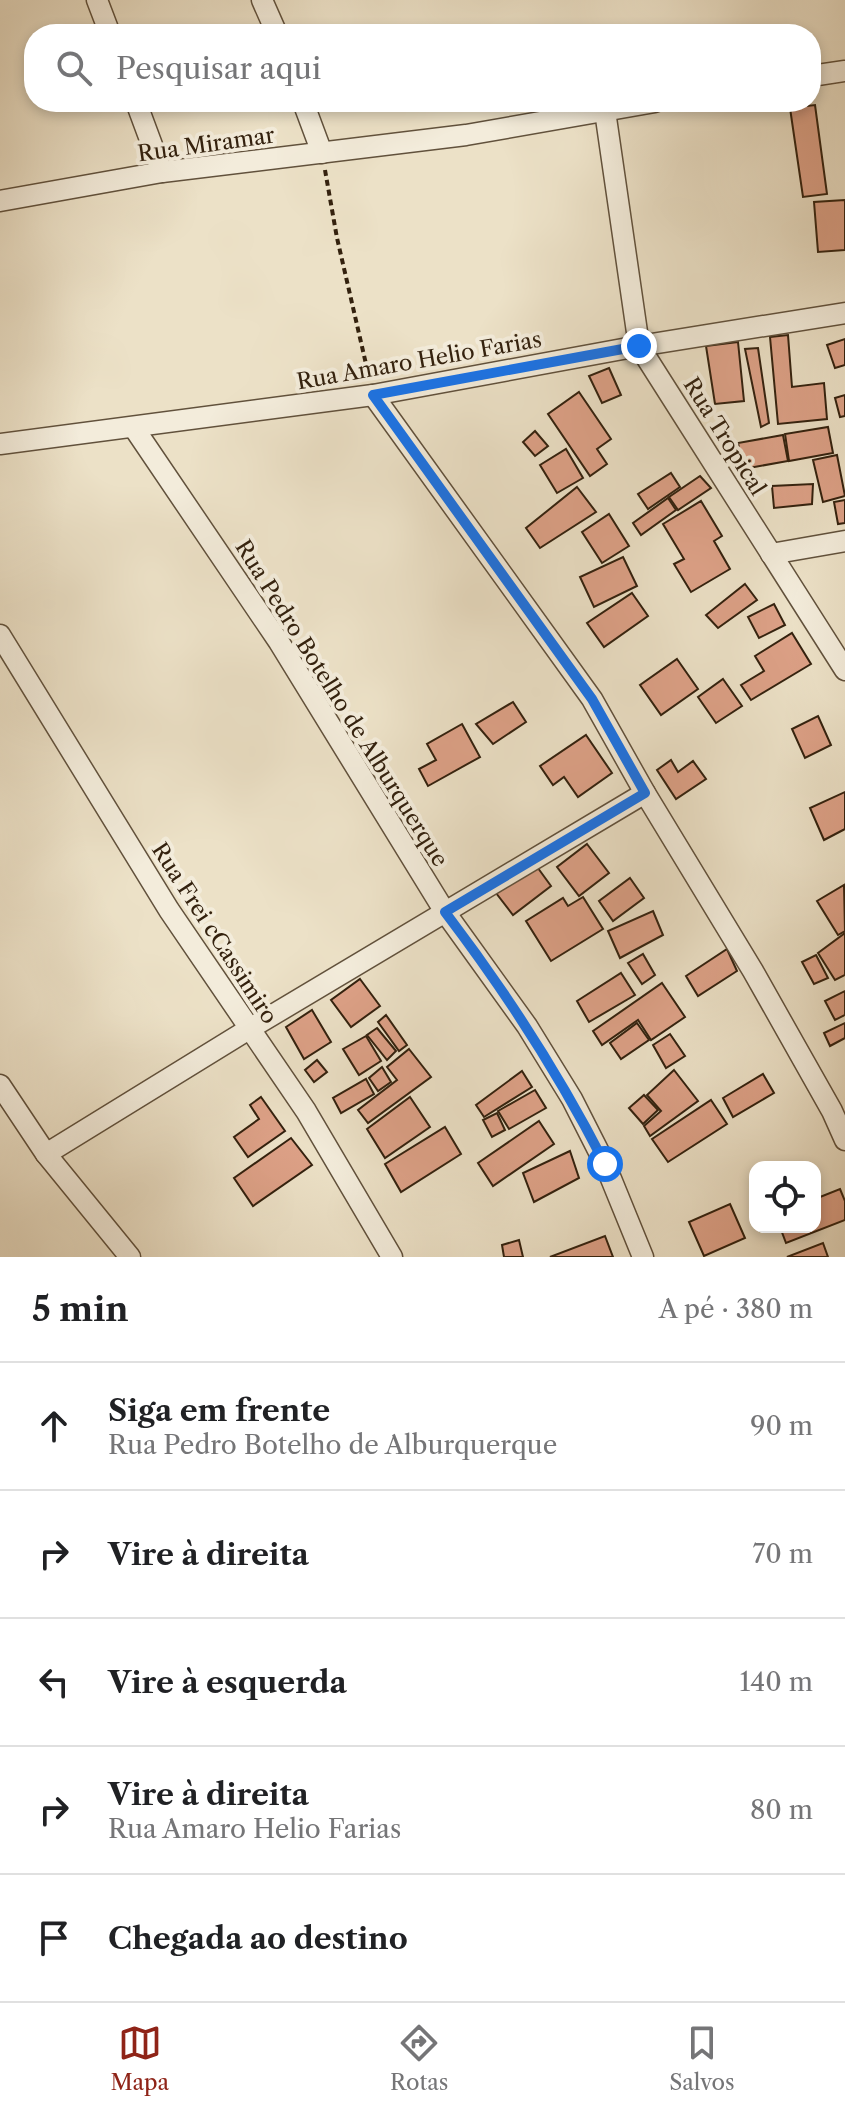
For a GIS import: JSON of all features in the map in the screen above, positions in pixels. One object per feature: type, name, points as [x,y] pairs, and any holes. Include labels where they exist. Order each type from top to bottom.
[{"type":"street","points":[[97,0],[106,24]]},
{"type":"street","points":[[262,0],[273,24]]},
{"type":"street","points":[[821,75],[845,71]]},
{"type":"street","points":[[140,112],[162,172]]},
{"type":"street","points":[[307,112],[322,153]]},
{"type":"street","name":"Rua Miramar","points":[[0,201],[162,172],[466,135],[599,112]]},
{"type":"street","name":"Rua Tropical","points":[[605,112],[639,346],[845,670]]},
{"type":"street","name":"Rua Amaro Helio Farias","points":[[0,444],[373,395],[639,346],[845,313]]},
{"type":"street","points":[[373,395],[592,699],[753,971],[832,1111],[845,1140]]},
{"type":"street","name":"Rua Pedro Botelho de Alburquerque","points":[[134,428],[279,642],[445,912],[527,1026],[572,1099],[605,1164],[643,1257]]},
{"type":"street","points":[[771,554],[845,541]]},
{"type":"street","name":"Rua Frei cCassimiro","points":[[0,635],[161,897],[306,1111],[392,1257]]},
{"type":"street","points":[[46,1154],[645,793]]},
{"type":"street","points":[[0,1085],[46,1154],[130,1257]]},
{"type":"path","points":[[322,153],[337,238],[373,395]]},
{"type":"building","points":[[791,112],[816,112],[827,194],[803,197]]},
{"type":"building","points":[[845,200],[845,250],[818,252],[814,202]]},
{"type":"building","points":[[788,335],[792,387],[824,383],[827,419],[778,424],[770,337]]},
{"type":"building","points":[[845,339],[845,365],[835,368],[827,345]]},
{"type":"building","points":[[738,342],[744,401],[715,404],[706,346]]},
{"type":"building","points":[[758,348],[769,423],[761,427],[745,349]]},
{"type":"building","points":[[609,368],[621,395],[602,403],[589,376]]},
{"type":"building","points":[[579,392],[611,439],[597,449],[607,464],[590,476],[548,414]]},
{"type":"building","points":[[845,395],[845,416],[840,417],[835,398]]},
{"type":"building","points":[[828,427],[833,453],[789,461],[785,434]]},
{"type":"building","points":[[535,431],[548,446],[535,456],[523,442]]},
{"type":"building","points":[[783,435],[788,461],[743,469],[738,443]]},
{"type":"building","points":[[566,449],[583,478],[557,493],[540,465]]},
{"type":"building","points":[[837,455],[845,496],[823,502],[813,460]]},
{"type":"building","points":[[671,473],[680,487],[648,509],[638,494]]},
{"type":"building","points":[[700,476],[711,488],[678,510],[669,497]]},
{"type":"building","points":[[813,484],[812,504],[774,508],[772,486]]},
{"type":"building","points":[[577,487],[596,512],[540,548],[526,528]]},
{"type":"building","points":[[668,498],[676,510],[641,535],[633,523]]},
{"type":"building","points":[[845,500],[845,523],[838,524],[834,502]]},
{"type":"building","points":[[701,501],[722,536],[714,541],[730,569],[691,592],[674,564],[684,559],[663,524]]},
{"type":"building","points":[[609,514],[629,546],[602,563],[582,532]]},
{"type":"building","points":[[623,557],[637,586],[594,607],[580,577]]},
{"type":"building","points":[[745,584],[757,600],[718,628],[706,615]]},
{"type":"building","points":[[632,593],[648,616],[604,647],[587,623]]},
{"type":"building","points":[[774,604],[785,625],[759,638],[748,617]]},
{"type":"building","points":[[792,633],[811,664],[751,700],[741,685],[764,671],[755,656]]},
{"type":"building","points":[[677,659],[698,689],[661,715],[640,685]]},
{"type":"building","points":[[723,679],[742,706],[716,723],[698,697]]},
{"type":"building","points":[[513,702],[526,722],[493,744],[476,724]]},
{"type":"building","points":[[818,716],[831,745],[805,758],[792,729]]},
{"type":"building","points":[[462,724],[480,757],[428,786],[419,769],[436,760],[427,744]]},
{"type":"building","points":[[586,735],[612,773],[578,797],[564,777],[553,785],[540,766]]},
{"type":"building","points":[[671,760],[678,772],[693,761],[706,779],[676,799],[657,770]]},
{"type":"building","points":[[845,792],[845,829],[824,840],[810,808]]},
{"type":"building","points":[[587,844],[609,873],[579,896],[557,867]]},
{"type":"building","points":[[535,864],[551,886],[513,915],[496,893]]},
{"type":"building","points":[[630,878],[644,898],[613,921],[599,901]]},
{"type":"building","points":[[844,885],[845,931],[838,935],[817,901]]},
{"type":"building","points":[[583,897],[603,929],[551,961],[526,921],[563,898],[568,906]]},
{"type":"building","points":[[653,911],[663,935],[620,958],[608,931]]},
{"type":"building","points":[[845,933],[845,975],[835,980],[818,953]]},
{"type":"building","points":[[727,949],[737,971],[698,996],[686,976]]},
{"type":"building","points":[[643,954],[655,975],[642,984],[628,963]]},
{"type":"building","points":[[816,955],[828,978],[814,984],[802,962]]},
{"type":"building","points":[[621,973],[635,995],[589,1022],[577,1001]]},
{"type":"building","points":[[360,979],[380,1006],[351,1027],[331,1000]]},
{"type":"building","points":[[662,983],[685,1017],[651,1040],[638,1020],[602,1045],[593,1031]]},
{"type":"building","points":[[845,991],[845,1015],[835,1020],[825,1001]]},
{"type":"building","points":[[312,1010],[331,1042],[304,1059],[286,1027]]},
{"type":"building","points":[[386,1015],[407,1045],[399,1051],[378,1022]]},
{"type":"building","points":[[637,1023],[649,1040],[621,1059],[610,1043]]},
{"type":"building","points":[[845,1023],[845,1038],[830,1046],[824,1033]]},
{"type":"building","points":[[377,1028],[396,1051],[387,1060],[367,1035]]},
{"type":"building","points":[[670,1034],[685,1056],[666,1068],[653,1045]]},
{"type":"building","points":[[366,1036],[381,1061],[359,1075],[343,1049]]},
{"type":"building","points":[[409,1049],[431,1077],[368,1123],[358,1110],[397,1080],[387,1067]]},
{"type":"building","points":[[317,1060],[327,1072],[314,1082],[305,1070]]},
{"type":"building","points":[[382,1067],[391,1082],[378,1091],[369,1078]]},
{"type":"building","points":[[674,1070],[698,1101],[650,1136],[644,1126],[661,1111],[647,1095]]},
{"type":"building","points":[[522,1071],[532,1087],[484,1117],[476,1105]]},
{"type":"building","points":[[763,1074],[774,1093],[733,1117],[723,1098]]},
{"type":"building","points":[[366,1079],[374,1094],[341,1113],[333,1098]]},
{"type":"building","points":[[535,1090],[546,1108],[509,1129],[498,1111]]},
{"type":"building","points":[[644,1095],[658,1110],[643,1124],[629,1108]]},
{"type":"building","points":[[261,1097],[285,1131],[248,1157],[234,1137],[259,1119],[250,1105]]},
{"type":"building","points":[[410,1097],[430,1127],[385,1158],[367,1129]]},
{"type":"building","points":[[711,1100],[727,1124],[668,1162],[652,1139]]},
{"type":"building","points":[[497,1113],[505,1130],[492,1137],[483,1120]]},
{"type":"building","points":[[539,1121],[554,1144],[493,1186],[478,1163]]},
{"type":"building","points":[[445,1127],[461,1154],[401,1192],[385,1164]]},
{"type":"building","points":[[291,1138],[312,1165],[253,1206],[234,1178]]},
{"type":"building","points":[[570,1151],[579,1178],[534,1202],[523,1173]]},
{"type":"building","points":[[840,1189],[845,1201],[845,1220],[821,1229],[821,1197]]},
{"type":"building","points":[[730,1204],[745,1238],[704,1256],[689,1222]]},
{"type":"building","points":[[782,1233],[812,1233],[786,1243]]},
{"type":"building","points":[[605,1236],[613,1257],[550,1257]]},
{"type":"building","points":[[519,1240],[523,1257],[504,1257],[502,1245]]},
{"type":"building","points":[[823,1243],[828,1257],[787,1257]]},
{"type":"route","points":[[605,1164],[572,1099],[527,1026],[445,912],[645,793],[592,699],[373,395],[639,346]]}]
